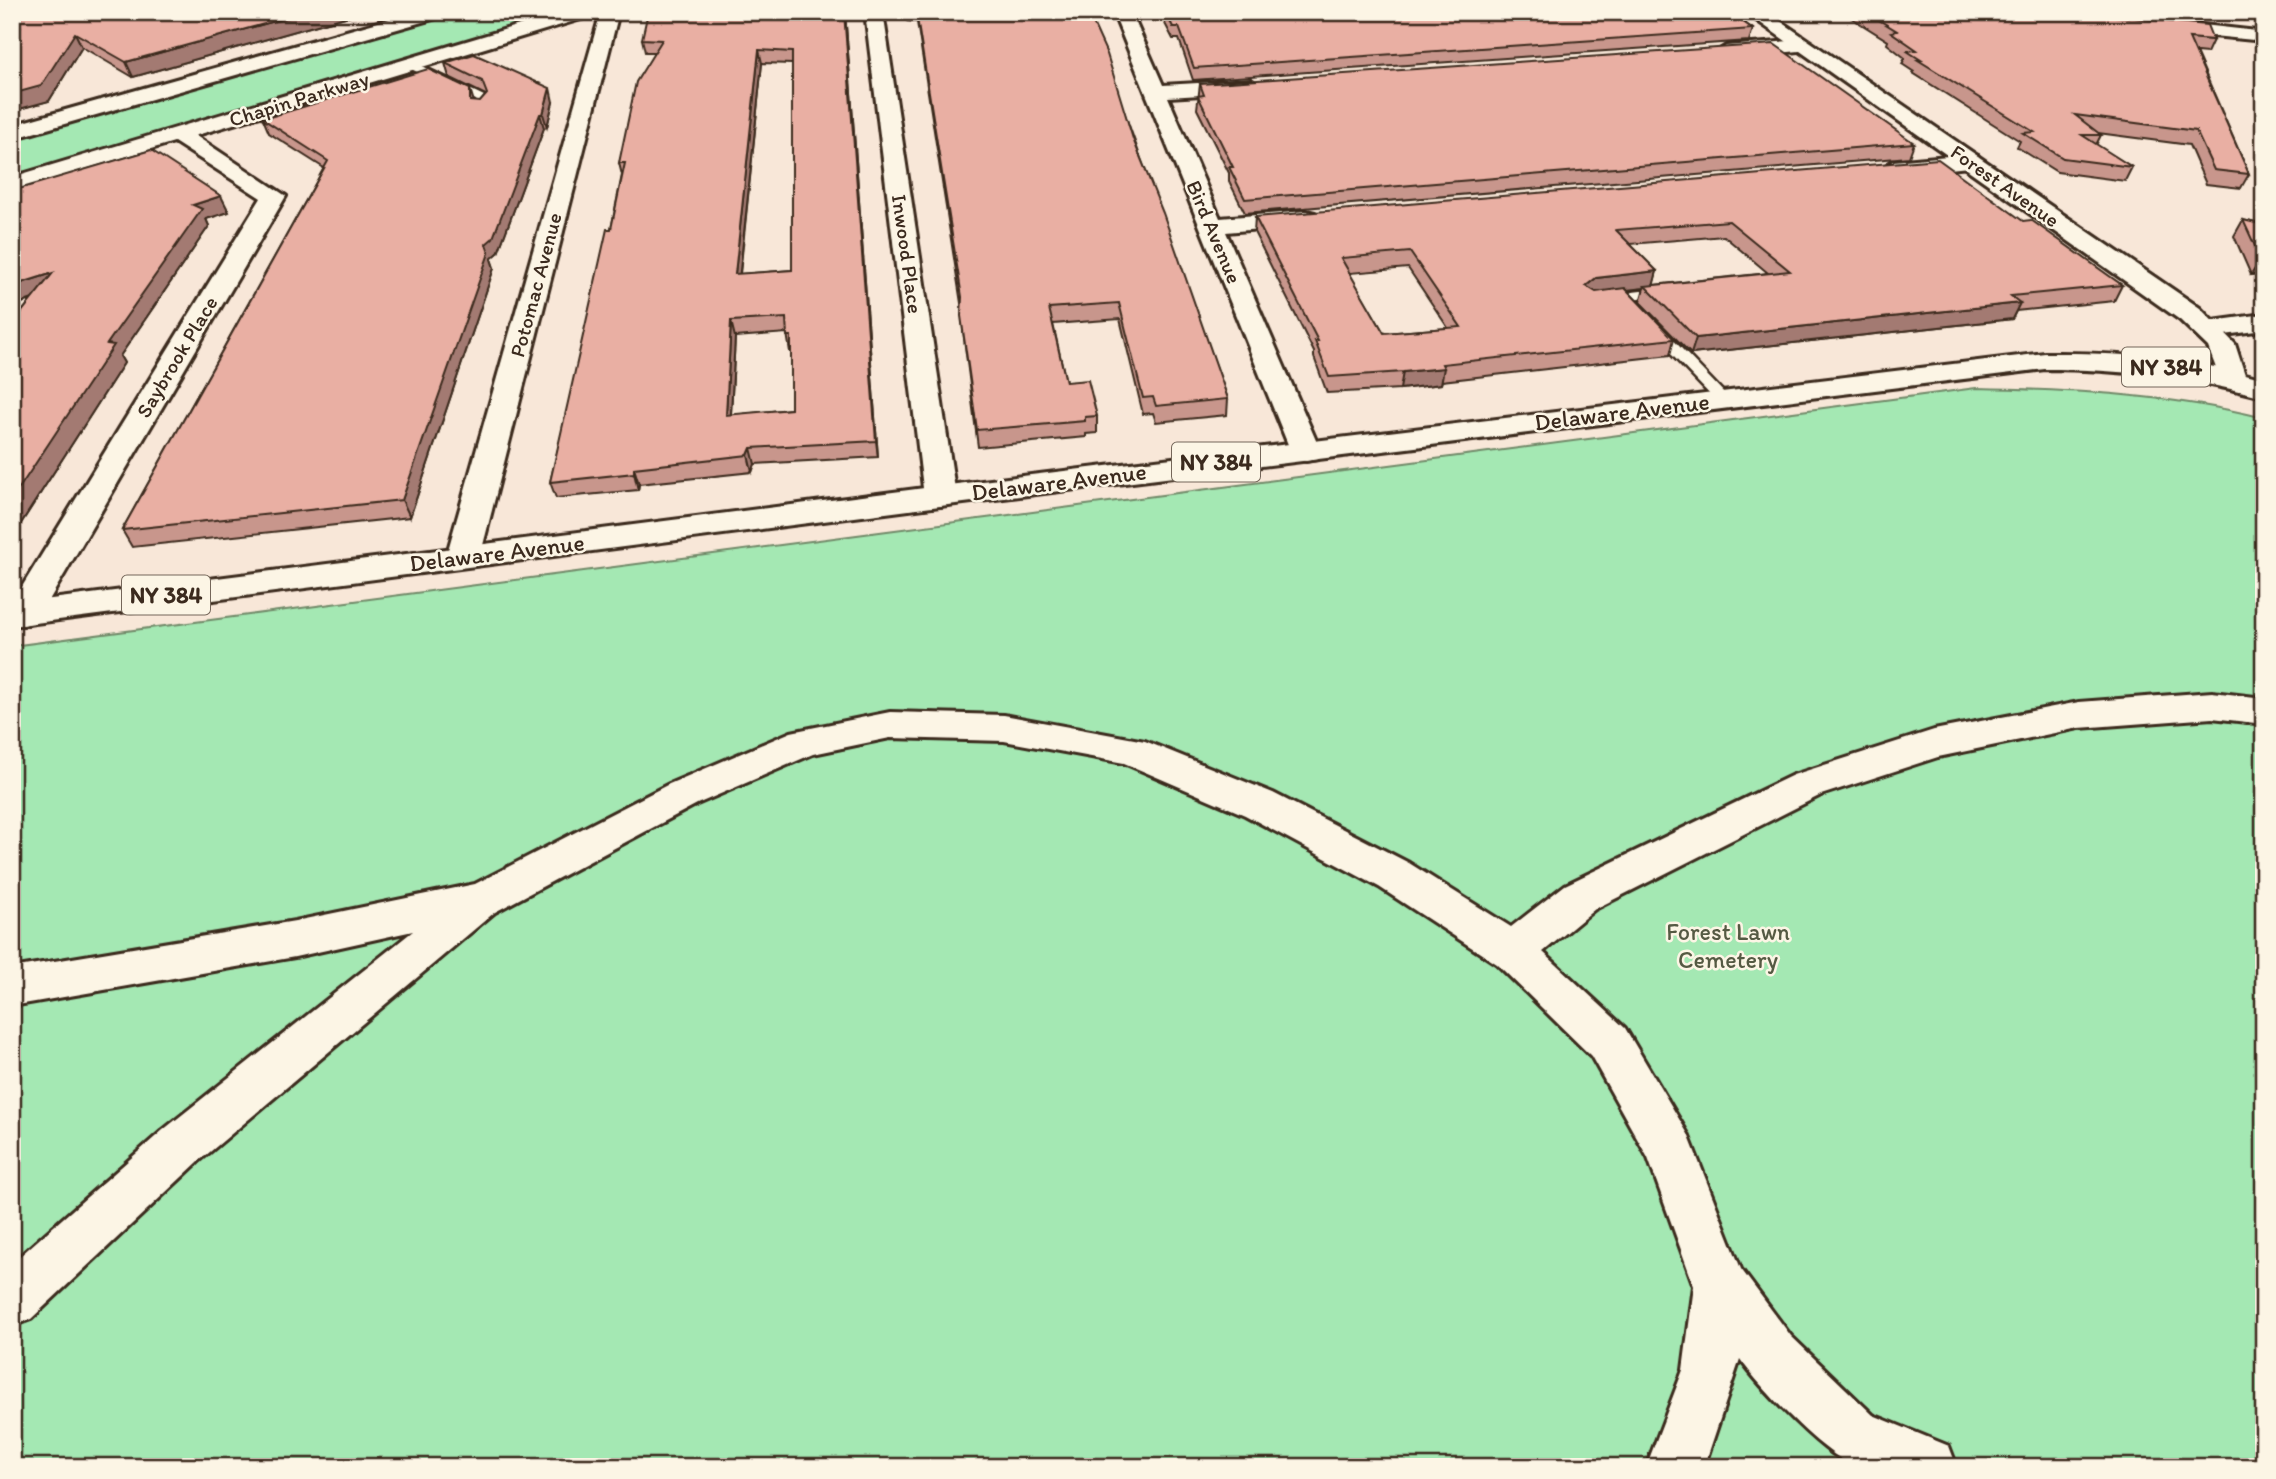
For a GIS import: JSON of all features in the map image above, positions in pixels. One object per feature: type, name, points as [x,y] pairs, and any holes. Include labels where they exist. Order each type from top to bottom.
[{"type":"street","name":"Chapin Parkway","points":[[12,132],[436,12]]},
{"type":"street","name":"Chapin Parkway","points":[[12,184],[584,12]]},
{"type":"street","name":"Potomac Avenue","points":[[463,557],[610,12]]},
{"type":"street","name":"Inwood Place","points":[[874,12],[940,496]]},
{"type":"street","name":"Bird Avenue","points":[[1122,12],[1306,452]]},
{"type":"street","name":"Forest Avenue","points":[[1754,12],[2208,329],[2221,344],[2232,378]]},
{"type":"street","points":[[2245,12],[2261,43]]},
{"type":"street","points":[[2135,23],[2261,43]]},
{"type":"street","points":[[1709,53],[1803,46]]},
{"type":"street","points":[[1155,92],[1277,84]]},
{"type":"street","name":"Saybrook Place","points":[[18,614],[274,196],[179,135]]},
{"type":"street","points":[[1872,170],[1970,161]]},
{"type":"street","points":[[1211,226],[1329,216]]},
{"type":"street","points":[[2208,329],[2264,322]]},
{"type":"street","name":"Delaware Avenue","points":[[18,614],[940,496],[2045,361],[2124,362],[2232,378],[2264,379]]},
{"type":"street","name":"Delaware Avenue","points":[[2232,378],[2264,388]]},
{"type":"street","points":[[1513,951],[1580,897],[1783,796],[1807,785],[1934,744],[2079,715],[2212,705],[2264,712]]},
{"type":"street","points":[[12,1300],[80,1233],[258,1080],[484,899],[683,794],[805,742],[890,725],[1003,728],[1132,751],[1259,804],[1394,875],[1513,951],[1608,1042],[1670,1150],[1721,1286],[1771,1356],[1853,1436],[1928,1467]]},
{"type":"street","points":[[12,987],[295,939],[484,899]]},
{"type":"street","points":[[1675,1467],[1711,1370],[1721,1286]]},
{"type":"lane","points":[[411,65],[480,98],[484,106],[480,111]]},
{"type":"lane","points":[[1592,301],[1658,293]]},
{"type":"lane","points":[[1625,297],[1723,400]]},
{"type":"green space","points":[[451,12],[569,12],[12,177],[12,138]]},
{"type":"green space","name":"Forest Lawn Cemetery","points":[[1976,388],[2157,398],[2264,418],[2264,1467],[12,1467],[12,646]]},
{"type":"building","points":[[12,12],[308,12],[126,62],[75,33],[41,86],[12,94],[12,34],[19,28],[12,29]]},
{"type":"building","points":[[648,12],[844,12],[876,441],[751,448],[748,455],[634,468],[634,473],[550,482],[607,229],[611,229],[625,163],[619,163],[636,82],[662,40],[642,39]],"holes":[[[759,50],[792,52],[792,270],[735,274]],[[786,318],[787,336],[791,336],[791,409],[726,415],[731,321]]]},
{"type":"building","points":[[916,12],[1088,12],[1107,54],[1133,139],[1163,213],[1228,399],[1156,406],[1153,397],[1143,398],[1119,303],[1049,308],[1066,382],[1088,380],[1097,416],[1085,417],[1085,421],[977,430],[961,316],[962,297]]},
{"type":"building","points":[[1165,12],[1729,12],[1753,29],[1194,68],[1179,27],[1173,27]]},
{"type":"building","points":[[1866,12],[2019,12],[2027,17],[2073,12],[2207,25],[2213,40],[2189,38],[2249,174],[2214,170],[2196,131],[2075,115],[2101,135],[2082,135],[2132,167],[2063,158],[2023,133],[2034,132],[1918,60],[1921,60],[1907,51],[1917,50],[1891,32],[1897,31]]},
{"type":"building","points":[[1774,44],[1914,143],[1245,199],[1229,167],[1233,167],[1198,96],[1204,95],[1200,84]]},
{"type":"building","points":[[474,54],[550,88],[543,114],[540,114],[493,238],[486,244],[489,253],[402,500],[122,530],[328,161],[263,119],[428,69],[470,89],[470,101],[480,102],[487,94],[482,81],[445,63]]},
{"type":"building","points":[[151,150],[221,196],[193,205],[202,209],[107,344],[114,345],[12,499],[12,324],[53,273],[12,286],[12,191]]},
{"type":"building","points":[[1938,159],[2023,221],[2031,220],[2122,285],[2011,296],[2020,303],[1696,338],[1645,286],[1790,271],[1729,221],[1616,230],[1657,271],[1596,278],[1586,286],[1596,292],[1625,288],[1674,339],[1442,364],[1444,368],[1329,377],[1315,341],[1318,341],[1255,217]],"holes":[[[1410,252],[1461,327],[1384,333],[1341,258]]]},
{"type":"building","points":[[2243,220],[2264,225],[2264,259],[2261,259]]}]
